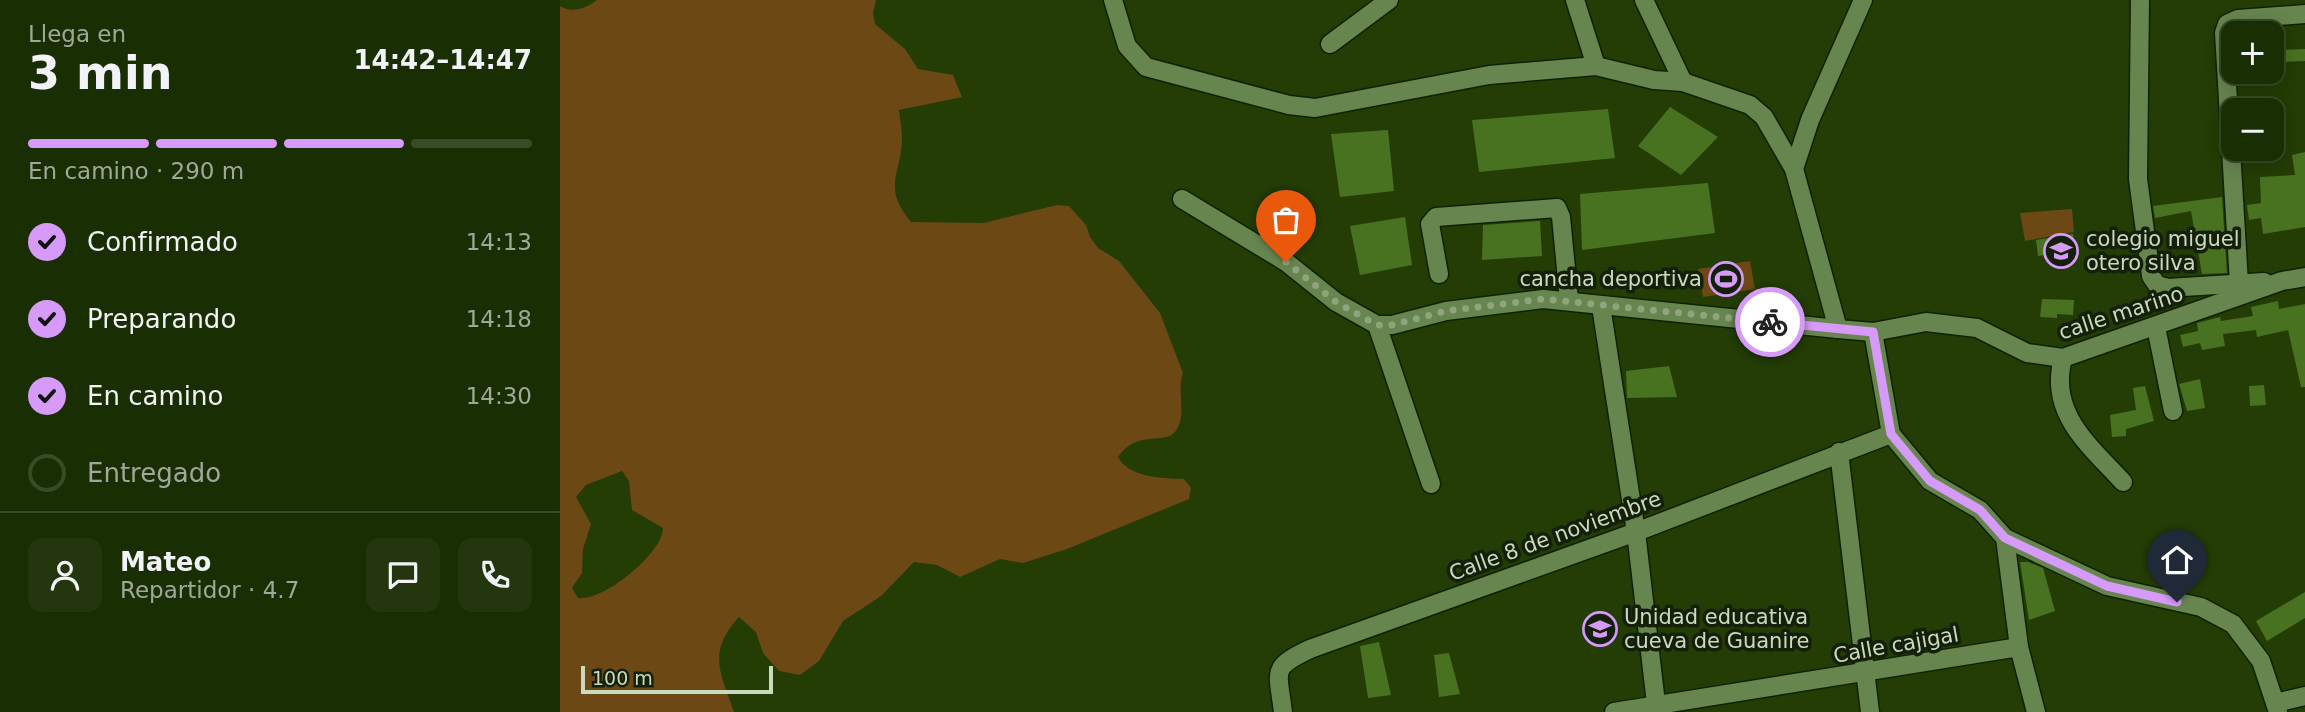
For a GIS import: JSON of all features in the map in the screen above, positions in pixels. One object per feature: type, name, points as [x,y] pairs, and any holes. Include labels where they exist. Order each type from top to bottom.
[{"type":"street","points":[[1113,0],[1127,46],[1146,68],[1314,108],[1489,75],[1597,66],[1654,80],[1683,82],[1759,110],[1794,169],[1838,328],[1543,299],[1446,311],[1392,325],[1377,325],[1336,302],[1286,262],[1182,199]]},
{"type":"street","points":[[1330,44],[1390,0]]},
{"type":"street","points":[[1575,0],[1597,66]]},
{"type":"street","points":[[1644,0],[1683,82]]},
{"type":"street","points":[[1794,169],[1810,120],[1863,0]]},
{"type":"street","points":[[2140,0],[2138,179],[2151,276],[2157,285],[2168,288],[2282,281]]},
{"type":"street","points":[[2239,283],[2224,33],[2227,24],[2238,19],[2305,14]]},
{"type":"street","points":[[1439,274],[1430,233],[1430,225],[1436,217],[1556,208],[1561,216],[1569,300]]},
{"type":"street","name":"calle marino","points":[[1838,328],[1873,332],[1926,322],[1976,328],[2027,353],[2063,358],[2282,281],[2305,277]]},
{"type":"street","points":[[1601,306],[1636,532],[1657,709]]},
{"type":"street","points":[[1377,325],[1431,484]]},
{"type":"street","points":[[2157,327],[2173,411]]},
{"type":"street","points":[[1873,332],[1891,434],[1930,481],[1980,510],[2005,538],[2107,586],[2201,607],[2234,624],[2261,662],[2277,708],[2305,696]]},
{"type":"street","points":[[2063,358],[2058,377],[2059,397],[2066,413],[2082,438],[2123,482]]},
{"type":"street","name":"Calle 8 de noviembre","points":[[1283,712],[1278,671],[1290,658],[1636,532],[1891,434]]},
{"type":"street","points":[[1839,452],[1870,712]]},
{"type":"street","points":[[2005,538],[2019,647],[2036,712]]},
{"type":"street","name":"Calle cajigal","points":[[1614,712],[1657,709],[2019,647]]},
{"type":"shaded area","points":[[597,0],[876,0],[873,13],[875,24],[905,49],[918,69],[953,75],[962,97],[899,110],[902,138],[895,189],[902,210],[911,222],[984,223],[1057,205],[1069,206],[1086,225],[1098,248],[1119,261],[1160,313],[1183,373],[1181,419],[1175,432],[1170,436],[1133,443],[1118,457],[1123,464],[1138,473],[1184,479],[1191,488],[1189,499],[1067,549],[1023,563],[1000,559],[960,577],[937,565],[914,562],[881,596],[843,621],[819,661],[800,675],[779,671],[763,653],[756,632],[739,617],[723,641],[719,663],[734,712],[560,712],[560,6],[575,10]],"holes":[[[622,471],[629,481],[632,510],[663,528],[660,538],[653,550],[630,574],[602,592],[578,598],[572,588],[582,573],[583,549],[591,524],[576,497],[586,485]]]},
{"type":"shaded area","points":[[2072,209],[2074,232],[2025,241],[2020,213]]},
{"type":"shaded area","name":"cancha deportiva","points":[[1750,261],[1755,289],[1703,297],[1698,269]]},
{"type":"building","points":[[2305,49],[2305,61],[2284,62],[2284,50]]},
{"type":"building","points":[[1670,107],[1718,137],[1681,175],[1638,146]]},
{"type":"building","points":[[1608,109],[1615,158],[1479,172],[1472,120]]},
{"type":"building","points":[[1388,130],[1394,191],[1340,197],[1331,134]]},
{"type":"building","points":[[2305,152],[2305,227],[2263,234],[2261,218],[2249,220],[2247,205],[2261,203],[2260,177],[2295,175],[2292,155]]},
{"type":"building","points":[[1708,183],[1715,233],[1582,250],[1580,194]]},
{"type":"building","points":[[2222,197],[2227,273],[2202,274],[2191,211],[2155,218],[2153,206]]},
{"type":"building","points":[[1405,217],[1412,265],[1360,275],[1350,226]]},
{"type":"building","points":[[1540,221],[1542,256],[1482,260],[1483,225]]},
{"type":"building","points":[[2073,234],[2076,250],[2038,256],[2036,240]]},
{"type":"building","points":[[2042,299],[2074,300],[2073,315],[2040,317]]},
{"type":"building","points":[[2278,301],[2279,309],[2305,304],[2305,387],[2301,387],[2288,330],[2257,337],[2256,330],[2223,334],[2225,346],[2202,350],[2200,343],[2183,347],[2180,335],[2198,331],[2197,323],[2220,317],[2221,321],[2253,316],[2251,307]]},
{"type":"building","points":[[1669,366],[1677,397],[1627,398],[1626,371]]},
{"type":"building","points":[[2200,379],[2205,408],[2187,411],[2179,384]]},
{"type":"building","points":[[2264,385],[2266,405],[2250,406],[2249,386]]},
{"type":"building","points":[[2145,386],[2154,421],[2126,429],[2126,436],[2112,437],[2110,415],[2136,410],[2133,388]]},
{"type":"building","points":[[2020,562],[2043,568],[2055,611],[2029,620]]},
{"type":"building","points":[[2305,592],[2305,618],[2267,641],[2256,621]]},
{"type":"building","points":[[1379,642],[1391,695],[1368,698],[1360,646]]},
{"type":"building","points":[[1449,653],[1460,694],[1439,697],[1434,655]]},
{"type":"way so far","points":[[1286,262],[1336,302],[1377,325],[1392,325],[1446,311],[1543,299],[1770,322]]},
{"type":"place","name":"colegio miguel otero silva","points":[[2061,251]]},
{"type":"place","name":"cancha deportiva","points":[[1726,279]]},
{"type":"place","name":"Unidad educativa cueva de Guanire","points":[[1600,629]]},
{"type":"route","points":[[1770,322],[1873,332],[1891,434],[1912,463],[1930,481],[1980,510],[2005,538],[2107,586],[2177,602]]}]
